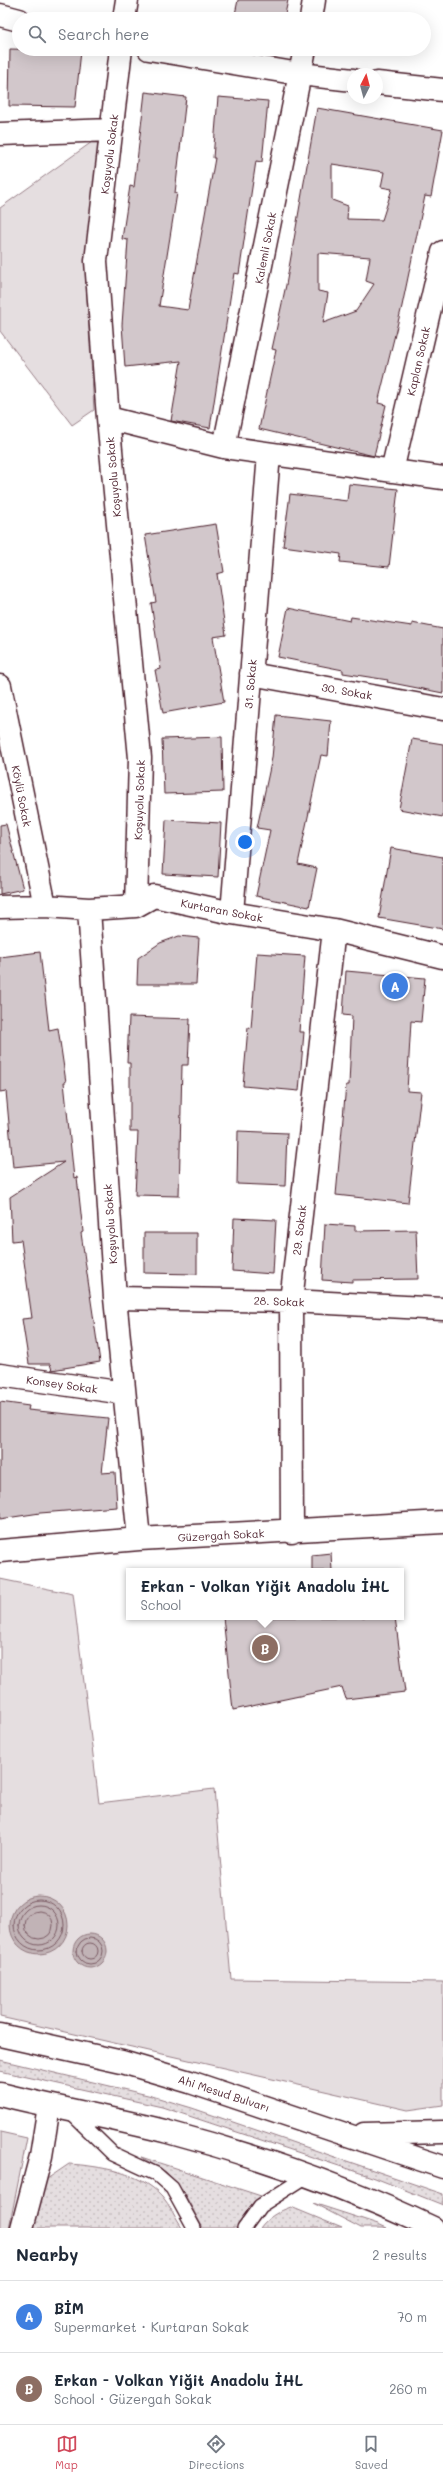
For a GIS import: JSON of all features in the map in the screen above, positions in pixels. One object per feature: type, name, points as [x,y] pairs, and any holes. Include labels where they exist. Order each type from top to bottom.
[{"type":"street","points":[[125,12],[127,0]]},
{"type":"street","points":[[312,12],[314,0]]},
{"type":"street","points":[[0,15],[12,18]]},
{"type":"street","name":"Koşuyolu Sokak","points":[[120,56],[96,261],[108,418],[140,758],[136,906]]},
{"type":"street","points":[[191,56],[300,74],[347,79]]},
{"type":"street","name":"Kalemli Sokak","points":[[224,447],[304,56]]},
{"type":"street","points":[[383,84],[443,90]]},
{"type":"street","points":[[0,134],[112,130]]},
{"type":"street","name":"Kaplan Sokak","points":[[392,471],[443,252]]},
{"type":"street","points":[[108,418],[224,447],[443,478]]},
{"type":"street","name":"31. Sokak","points":[[232,913],[269,454]]},
{"type":"street","name":"30. Sokak","points":[[251,674],[443,709]]},
{"type":"street","name":"Köylü Sokak","points":[[0,686],[45,906]]},
{"type":"street","name":"Kurtaran Sokak","points":[[0,907],[45,906],[89,909],[136,906],[154,896],[232,913],[334,930],[443,957]]},
{"type":"street","name":"Koşuyolu Sokak","points":[[89,909],[116,1298],[139,1539]]},
{"type":"street","name":"29. Sokak","points":[[292,1532],[291,1301],[334,930]]},
{"type":"street","name":"28. Sokak","points":[[116,1298],[291,1301],[443,1309]]},
{"type":"street","name":"Konsey Sokak","points":[[0,1375],[124,1393]]},
{"type":"street","name":"Güzergah Sokak","points":[[0,1551],[139,1539],[292,1532],[443,1522]]},
{"type":"street","name":"Ahi Mesud Bulvarı","points":[[0,2035],[122,2062],[190,2082],[443,2167]]},
{"type":"street","points":[[0,2094],[169,2132],[308,2176],[356,2194],[433,2228]]},
{"type":"street","points":[[22,2228],[41,2156],[58,2108]]},
{"type":"street","points":[[348,2134],[443,2132]]},
{"type":"lane","points":[[58,2108],[113,2154],[156,2174],[172,2188],[194,2228]]},
{"type":"lane","points":[[244,2228],[260,2206],[308,2176]]},
{"type":"shaded area","points":[[103,134],[85,264],[94,410],[72,425],[0,331],[0,208]]},
{"type":"shaded area","points":[[0,1579],[73,1594],[99,1803],[214,1789],[231,1979],[443,1982],[443,2105],[408,2110],[0,2017]]},
{"type":"shaded area","points":[[0,2060],[152,2096],[192,2108],[443,2194],[443,2205],[375,2178],[162,2107],[0,2071]]},
{"type":"shaded area","points":[[0,2132],[27,2138],[9,2228],[0,2228]]},
{"type":"shaded area","points":[[141,2157],[261,2196],[250,2206],[237,2228],[203,2228],[184,2193],[166,2172]]},
{"type":"shaded area","points":[[69,2164],[93,2166],[106,2169],[131,2176],[142,2181],[153,2188],[168,2203],[182,2228],[33,2228],[44,2181]]},
{"type":"shaded area","points":[[313,2203],[378,2224],[387,2228],[361,2228]]},
{"type":"shaded area","points":[[291,2207],[342,2228],[260,2228],[274,2215]]},
{"type":"water","points":[[33,1896],[45,1896],[60,1904],[68,1919],[68,1931],[60,1946],[45,1954],[33,1954],[18,1946],[10,1931],[10,1919],[18,1904]]},
{"type":"water","points":[[87,1934],[93,1934],[97,1935],[104,1941],[107,1951],[106,1958],[100,1965],[93,1968],[87,1968],[83,1967],[76,1961],[73,1954],[73,1948],[74,1944],[80,1937]]},
{"type":"building","points":[[238,0],[288,0],[285,12],[235,12]]},
{"type":"building","points":[[10,49],[12,49],[12,56],[80,56],[75,107],[9,106]]},
{"type":"building","points":[[145,92],[186,97],[175,193],[177,193],[159,306],[188,310],[215,158],[213,158],[218,97],[268,101],[262,162],[256,161],[239,274],[234,273],[210,428],[171,421],[181,361],[125,367],[122,325],[128,240],[122,239],[130,186],[134,187]]},
{"type":"building","points":[[317,108],[443,130],[431,197],[425,196],[402,306],[378,403],[386,405],[374,456],[259,429],[276,350],[272,349],[286,285]],"holes":[[[332,164],[384,172],[381,187],[392,189],[382,220],[347,219],[348,206],[332,200]],[[318,253],[370,257],[366,281],[374,284],[356,311],[323,323],[328,293],[318,291]]]},
{"type":"building","points":[[349,484],[398,489],[389,567],[340,562],[341,554],[283,546],[290,494],[347,501]]},
{"type":"building","points":[[216,524],[224,572],[217,574],[226,635],[213,637],[224,702],[163,713],[155,670],[161,669],[151,603],[156,602],[145,535]]},
{"type":"building","points":[[288,608],[350,621],[351,617],[412,626],[412,623],[443,629],[443,693],[387,682],[388,680],[343,673],[343,670],[278,657]]},
{"type":"building","points":[[276,715],[331,721],[328,756],[321,755],[298,864],[317,868],[309,907],[256,896],[270,830],[257,828],[272,758]]},
{"type":"building","points":[[222,737],[223,792],[164,794],[162,739]]},
{"type":"building","points":[[412,739],[443,744],[443,817],[399,809]]},
{"type":"building","points":[[166,820],[221,823],[218,877],[163,874]]},
{"type":"building","points":[[6,824],[23,889],[0,894],[0,825]]},
{"type":"building","points":[[391,848],[443,857],[443,929],[379,918]]},
{"type":"building","points":[[179,936],[199,938],[196,984],[137,984],[138,958],[160,943]]},
{"type":"building","points":[[40,952],[49,1030],[58,1028],[66,1082],[64,1082],[74,1178],[77,1177],[83,1232],[81,1233],[100,1362],[52,1370],[50,1364],[29,1364],[22,1319],[32,1318],[21,1240],[12,1241],[10,1197],[64,1162],[13,1167],[6,1091],[0,1092],[0,957]]},
{"type":"building","points":[[257,953],[305,956],[299,1032],[304,1032],[299,1091],[243,1086],[248,1027],[251,1028]]},
{"type":"building","points":[[346,971],[425,978],[421,1022],[411,1021],[407,1091],[421,1092],[408,1203],[336,1195],[346,1085],[349,1085],[352,1016],[343,1015]]},
{"type":"building","points":[[129,1017],[190,1019],[188,1065],[182,1065],[179,1196],[135,1195],[138,1132],[130,1132],[130,1063],[127,1063]]},
{"type":"building","points":[[238,1131],[287,1133],[285,1186],[237,1184]]},
{"type":"building","points":[[234,1218],[276,1220],[273,1274],[232,1271]]},
{"type":"building","points":[[325,1224],[355,1226],[355,1231],[416,1230],[418,1279],[352,1280],[352,1282],[322,1280]]},
{"type":"building","points":[[144,1233],[197,1233],[197,1274],[144,1273]]},
{"type":"building","points":[[0,1402],[29,1406],[28,1410],[108,1418],[102,1473],[115,1472],[117,1507],[40,1513],[0,1519]]},
{"type":"building","points":[[331,1553],[332,1568],[312,1568],[312,1555]]},
{"type":"building","points":[[223,1620],[395,1620],[405,1692],[346,1699],[342,1687],[233,1710]]},
{"type":"place","name":"BİM","points":[[395,986]]},
{"type":"place","name":"Erkan - Volkan Yiğit Anadolu İHL","points":[[265,1648]]}]
